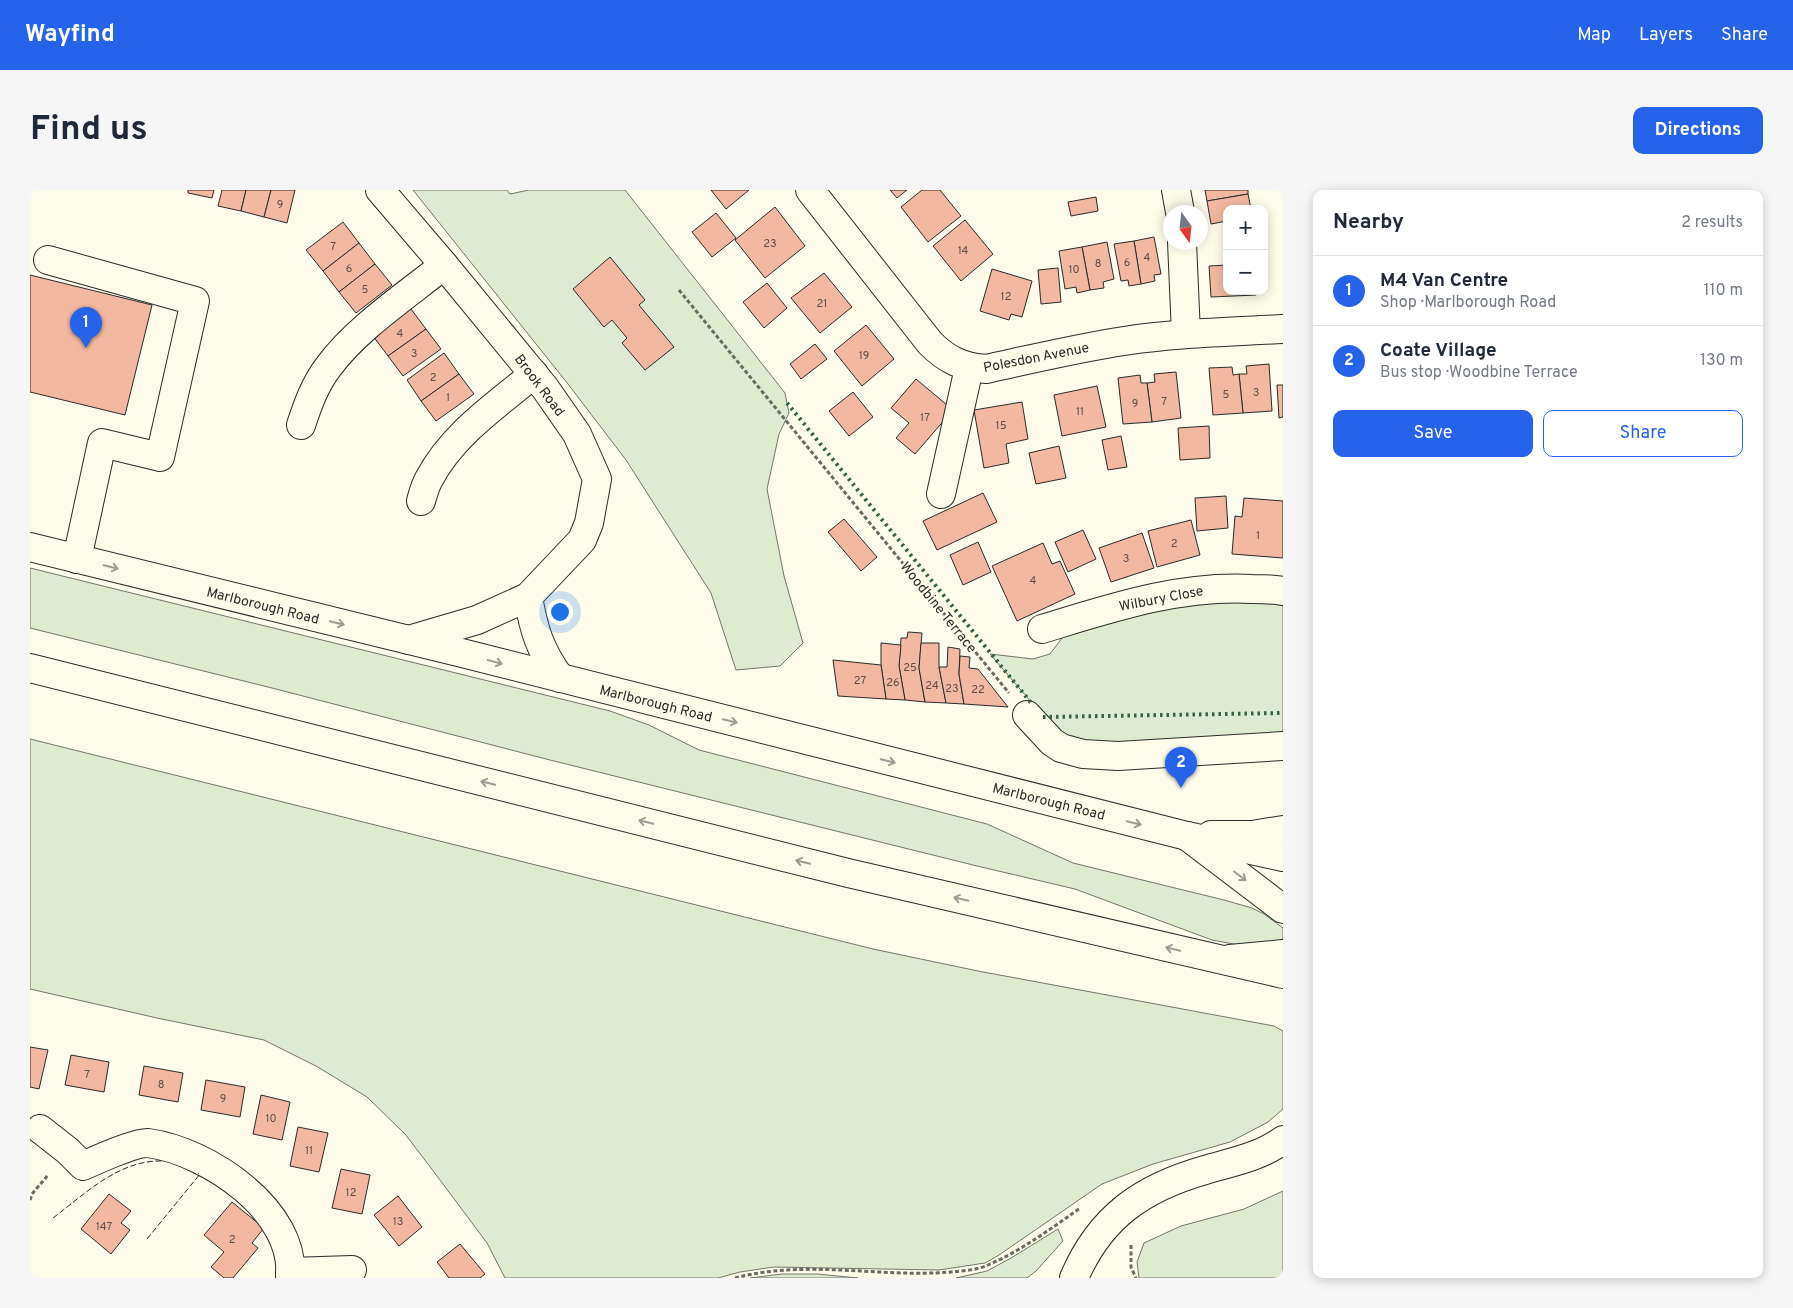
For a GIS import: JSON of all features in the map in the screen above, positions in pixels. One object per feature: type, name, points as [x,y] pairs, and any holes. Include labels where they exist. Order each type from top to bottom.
[{"type":"main road","name":"Brook Road","points":[[380,190],[545,388],[576,434],[597,479],[589,523],[582,540],[528,597],[477,620],[409,640]]},
{"type":"main road","name":"Polesdon Avenue","points":[[810,190],[930,342],[940,353],[970,368],[986,369],[1109,343],[1186,334],[1283,329]]},
{"type":"main road","points":[[1176,190],[1179,205]]},
{"type":"main road","points":[[1182,250],[1186,334]]},
{"type":"main road","points":[[48,260],[195,301],[160,457],[102,443],[77,559]]},
{"type":"main road","points":[[301,425],[311,396],[319,382],[328,367],[349,341],[444,265]]},
{"type":"main road","points":[[941,494],[970,368]]},
{"type":"main road","points":[[421,501],[428,480],[445,454],[471,426],[534,374]]},
{"type":"main road","name":"Marlborough Road","points":[[30,548],[409,640],[1187,836],[1283,857]]},
{"type":"main road","name":"Wilbury Close","points":[[1042,629],[1125,604],[1178,593],[1215,588],[1283,591]]},
{"type":"main road","points":[[528,597],[538,640],[545,657],[560,678]]},
{"type":"main road","points":[[30,668],[848,873],[1283,974]]},
{"type":"main road","points":[[1027,714],[1052,742],[1061,748],[1083,754],[1118,756],[1283,746]]},
{"type":"main road","points":[[1187,836],[1252,835],[1283,830]]},
{"type":"main road","points":[[1187,836],[1283,909]]},
{"type":"main road","points":[[1220,960],[1283,954]]},
{"type":"main road","points":[[40,1129],[68,1151],[83,1166],[111,1154],[146,1143],[179,1151],[227,1175],[247,1190],[265,1210],[288,1250],[290,1275],[352,1270]]},
{"type":"main road","points":[[1074,1278],[1089,1249],[1102,1231],[1114,1216],[1131,1204],[1159,1186],[1182,1176],[1255,1155],[1283,1140]]},
{"type":"path","name":"Woodbine Terrace","points":[[679,290],[1027,714]]},
{"type":"path","points":[[735,1278],[772,1270],[849,1271],[922,1275],[987,1266],[1041,1236],[1080,1208]]},
{"type":"path","points":[[1136,1240],[1131,1245],[1131,1267],[1136,1278]]},
{"type":"green space","points":[[413,190],[507,190],[510,194],[529,190],[625,190],[785,393],[789,413],[779,434],[767,489],[784,576],[803,643],[780,666],[736,670],[711,593],[626,460],[568,384]]},
{"type":"green space","points":[[30,568],[610,711],[649,725],[699,750],[987,824],[1073,863],[1252,908],[1283,928],[1283,945],[1249,947],[1212,940],[1075,889],[550,760],[30,628]]},
{"type":"green space","points":[[1258,600],[1283,604],[1283,735],[1078,748],[1044,717],[990,654],[1033,659],[1050,654],[1062,638],[1072,632],[1141,612],[1200,602]]},
{"type":"green space","points":[[30,739],[873,949],[978,971],[1274,1026],[1283,1031],[1283,1109],[1268,1122],[1230,1142],[1153,1164],[1102,1184],[985,1263],[939,1270],[774,1267],[740,1272],[718,1278],[505,1278],[487,1243],[431,1168],[405,1134],[367,1097],[316,1066],[264,1040],[30,989]]},
{"type":"green space","points":[[1283,1191],[1283,1278],[1139,1278],[1137,1262],[1144,1243],[1181,1226],[1244,1209]]},
{"type":"green space","points":[[1058,1229],[1063,1241],[1036,1271],[1027,1278],[956,1278],[987,1271]]},
{"type":"green space","points":[[782,1274],[817,1274],[858,1278],[750,1278]]},
{"type":"building","points":[[188,190],[214,190],[212,198],[188,193]]},
{"type":"building","points":[[222,190],[246,190],[241,211],[218,206]]},
{"type":"building","points":[[246,190],[271,190],[264,217],[241,211]]},
{"type":"building","points":[[271,190],[295,190],[287,223],[264,217]]},
{"type":"building","points":[[711,190],[749,190],[726,209]]},
{"type":"building","points":[[890,190],[907,190],[897,198]]},
{"type":"building","points":[[922,190],[940,190],[961,216],[928,242],[901,207]]},
{"type":"building","points":[[1205,190],[1248,190],[1248,194],[1207,201]]},
{"type":"building","points":[[1248,194],[1250,205],[1223,205],[1223,222],[1211,224],[1207,201]]},
{"type":"building","points":[[1096,197],[1098,211],[1071,216],[1068,202]]},
{"type":"building","points":[[775,207],[805,246],[765,278],[735,240]]},
{"type":"building","points":[[716,213],[736,238],[712,257],[692,232]]},
{"type":"building","points":[[965,220],[993,254],[961,281],[933,246]]},
{"type":"building","points":[[343,222],[359,243],[323,271],[306,250]]},
{"type":"building","points":[[1154,237],[1161,274],[1154,275],[1155,281],[1141,284],[1134,241]]},
{"type":"building","points":[[1134,241],[1141,284],[1129,286],[1128,280],[1121,281],[1114,244]]},
{"type":"building","points":[[1107,242],[1114,279],[1103,282],[1104,288],[1090,290],[1082,247]]},
{"type":"building","points":[[359,243],[375,264],[339,292],[323,271]]},
{"type":"building","points":[[1082,247],[1090,290],[1077,293],[1076,287],[1065,289],[1059,251]]},
{"type":"building","points":[[610,257],[645,300],[639,305],[674,347],[645,370],[622,343],[627,338],[612,320],[604,327],[573,289]]},
{"type":"building","points":[[375,264],[392,285],[356,313],[339,292]]},
{"type":"building","points":[[1223,265],[1223,295],[1256,295],[1211,297],[1209,266]]},
{"type":"building","points":[[1058,268],[1061,302],[1041,304],[1038,270]]},
{"type":"building","points":[[992,269],[1032,281],[1022,317],[1011,314],[1009,320],[980,311]]},
{"type":"building","points":[[824,273],[852,307],[820,333],[791,298]]},
{"type":"building","points":[[30,275],[152,305],[125,415],[30,392]]},
{"type":"building","points":[[767,283],[787,308],[764,328],[743,302]]},
{"type":"building","points":[[411,309],[426,329],[388,356],[373,336]]},
{"type":"building","points":[[866,325],[894,359],[862,386],[834,351]]},
{"type":"building","points":[[426,329],[441,349],[403,376],[388,356]]},
{"type":"building","points":[[815,344],[827,359],[801,379],[790,364]]},
{"type":"building","points":[[444,353],[459,374],[421,401],[407,380]]},
{"type":"building","points":[[1269,364],[1272,411],[1243,413],[1239,374],[1247,374],[1246,366]]},
{"type":"building","points":[[1232,367],[1233,375],[1239,374],[1243,413],[1213,415],[1209,368]]},
{"type":"building","points":[[1176,372],[1181,418],[1152,422],[1147,383],[1155,382],[1154,374]]},
{"type":"building","points":[[459,374],[474,394],[436,421],[421,401]]},
{"type":"building","points":[[1140,375],[1141,383],[1147,383],[1152,422],[1123,424],[1118,378]]},
{"type":"building","points":[[916,379],[953,410],[915,454],[896,438],[909,423],[891,408]]},
{"type":"building","points":[[1277,385],[1283,385],[1283,417],[1279,418]]},
{"type":"building","points":[[1097,386],[1106,427],[1062,436],[1054,395]]},
{"type":"building","points":[[853,392],[873,417],[849,436],[829,411]]},
{"type":"building","points":[[1022,402],[1028,439],[1006,444],[1009,463],[984,468],[974,410]]},
{"type":"building","points":[[1209,426],[1210,458],[1180,460],[1178,428]]},
{"type":"building","points":[[1121,436],[1127,467],[1108,470],[1102,440]]},
{"type":"building","points":[[1059,446],[1066,478],[1036,484],[1029,453]]},
{"type":"building","points":[[983,493],[997,522],[937,550],[923,521]]},
{"type":"building","points":[[1226,496],[1228,528],[1197,531],[1195,498]]},
{"type":"building","points":[[1244,498],[1283,501],[1283,558],[1232,554],[1235,516],[1242,517]]},
{"type":"building","points":[[844,519],[877,557],[861,571],[828,532]]},
{"type":"building","points":[[1191,520],[1200,555],[1157,567],[1148,531]]},
{"type":"building","points":[[1083,530],[1096,559],[1068,572],[1055,542]]},
{"type":"building","points":[[1142,533],[1154,568],[1111,582],[1099,548]]},
{"type":"building","points":[[978,542],[991,572],[963,585],[950,555]]},
{"type":"building","points":[[1043,543],[1052,564],[1060,561],[1075,594],[1017,621],[992,566]]},
{"type":"building","points":[[908,632],[922,633],[919,668],[925,702],[905,700],[899,666],[901,638],[907,638]]},
{"type":"building","points":[[881,643],[901,645],[899,666],[905,700],[886,699],[881,665]]},
{"type":"building","points":[[921,643],[939,643],[939,667],[946,703],[925,702],[919,668]]},
{"type":"building","points":[[948,647],[960,649],[959,674],[964,704],[946,703],[939,667],[947,667]]},
{"type":"building","points":[[960,656],[970,657],[969,668],[978,669],[1008,707],[964,704],[959,674]]},
{"type":"building","points":[[833,660],[881,665],[886,699],[838,696]]},
{"type":"building","points":[[30,1047],[48,1050],[39,1089],[30,1087]]},
{"type":"building","points":[[71,1055],[109,1062],[104,1092],[65,1085]]},
{"type":"building","points":[[144,1066],[183,1073],[178,1102],[139,1095]]},
{"type":"building","points":[[206,1080],[245,1087],[240,1117],[201,1110]]},
{"type":"building","points":[[261,1095],[290,1102],[282,1140],[253,1134]]},
{"type":"building","points":[[298,1127],[328,1133],[319,1172],[290,1166]]},
{"type":"building","points":[[341,1169],[370,1175],[362,1214],[332,1208]]},
{"type":"building","points":[[109,1194],[131,1211],[121,1223],[130,1230],[111,1254],[81,1229]]},
{"type":"building","points":[[398,1196],[422,1227],[399,1246],[374,1215]]},
{"type":"building","points":[[232,1202],[264,1228],[252,1243],[258,1248],[233,1278],[224,1278],[211,1267],[224,1252],[204,1235]]},
{"type":"building","points":[[460,1244],[485,1274],[480,1278],[449,1278],[437,1262]]},
{"type":"hedge","points":[[787,403],[1032,704]]},
{"type":"hedge","points":[[1043,717],[1283,713]]},
{"type":"fence","points":[[53,1218],[104,1179],[133,1166],[148,1162],[164,1161]]},
{"type":"fence","points":[[147,1239],[200,1174],[198,1173]]},
{"type":"place","name":"M4 Van Centre","points":[[86,348]]},
{"type":"place","name":"Coate Village","points":[[1181,788]]}]
